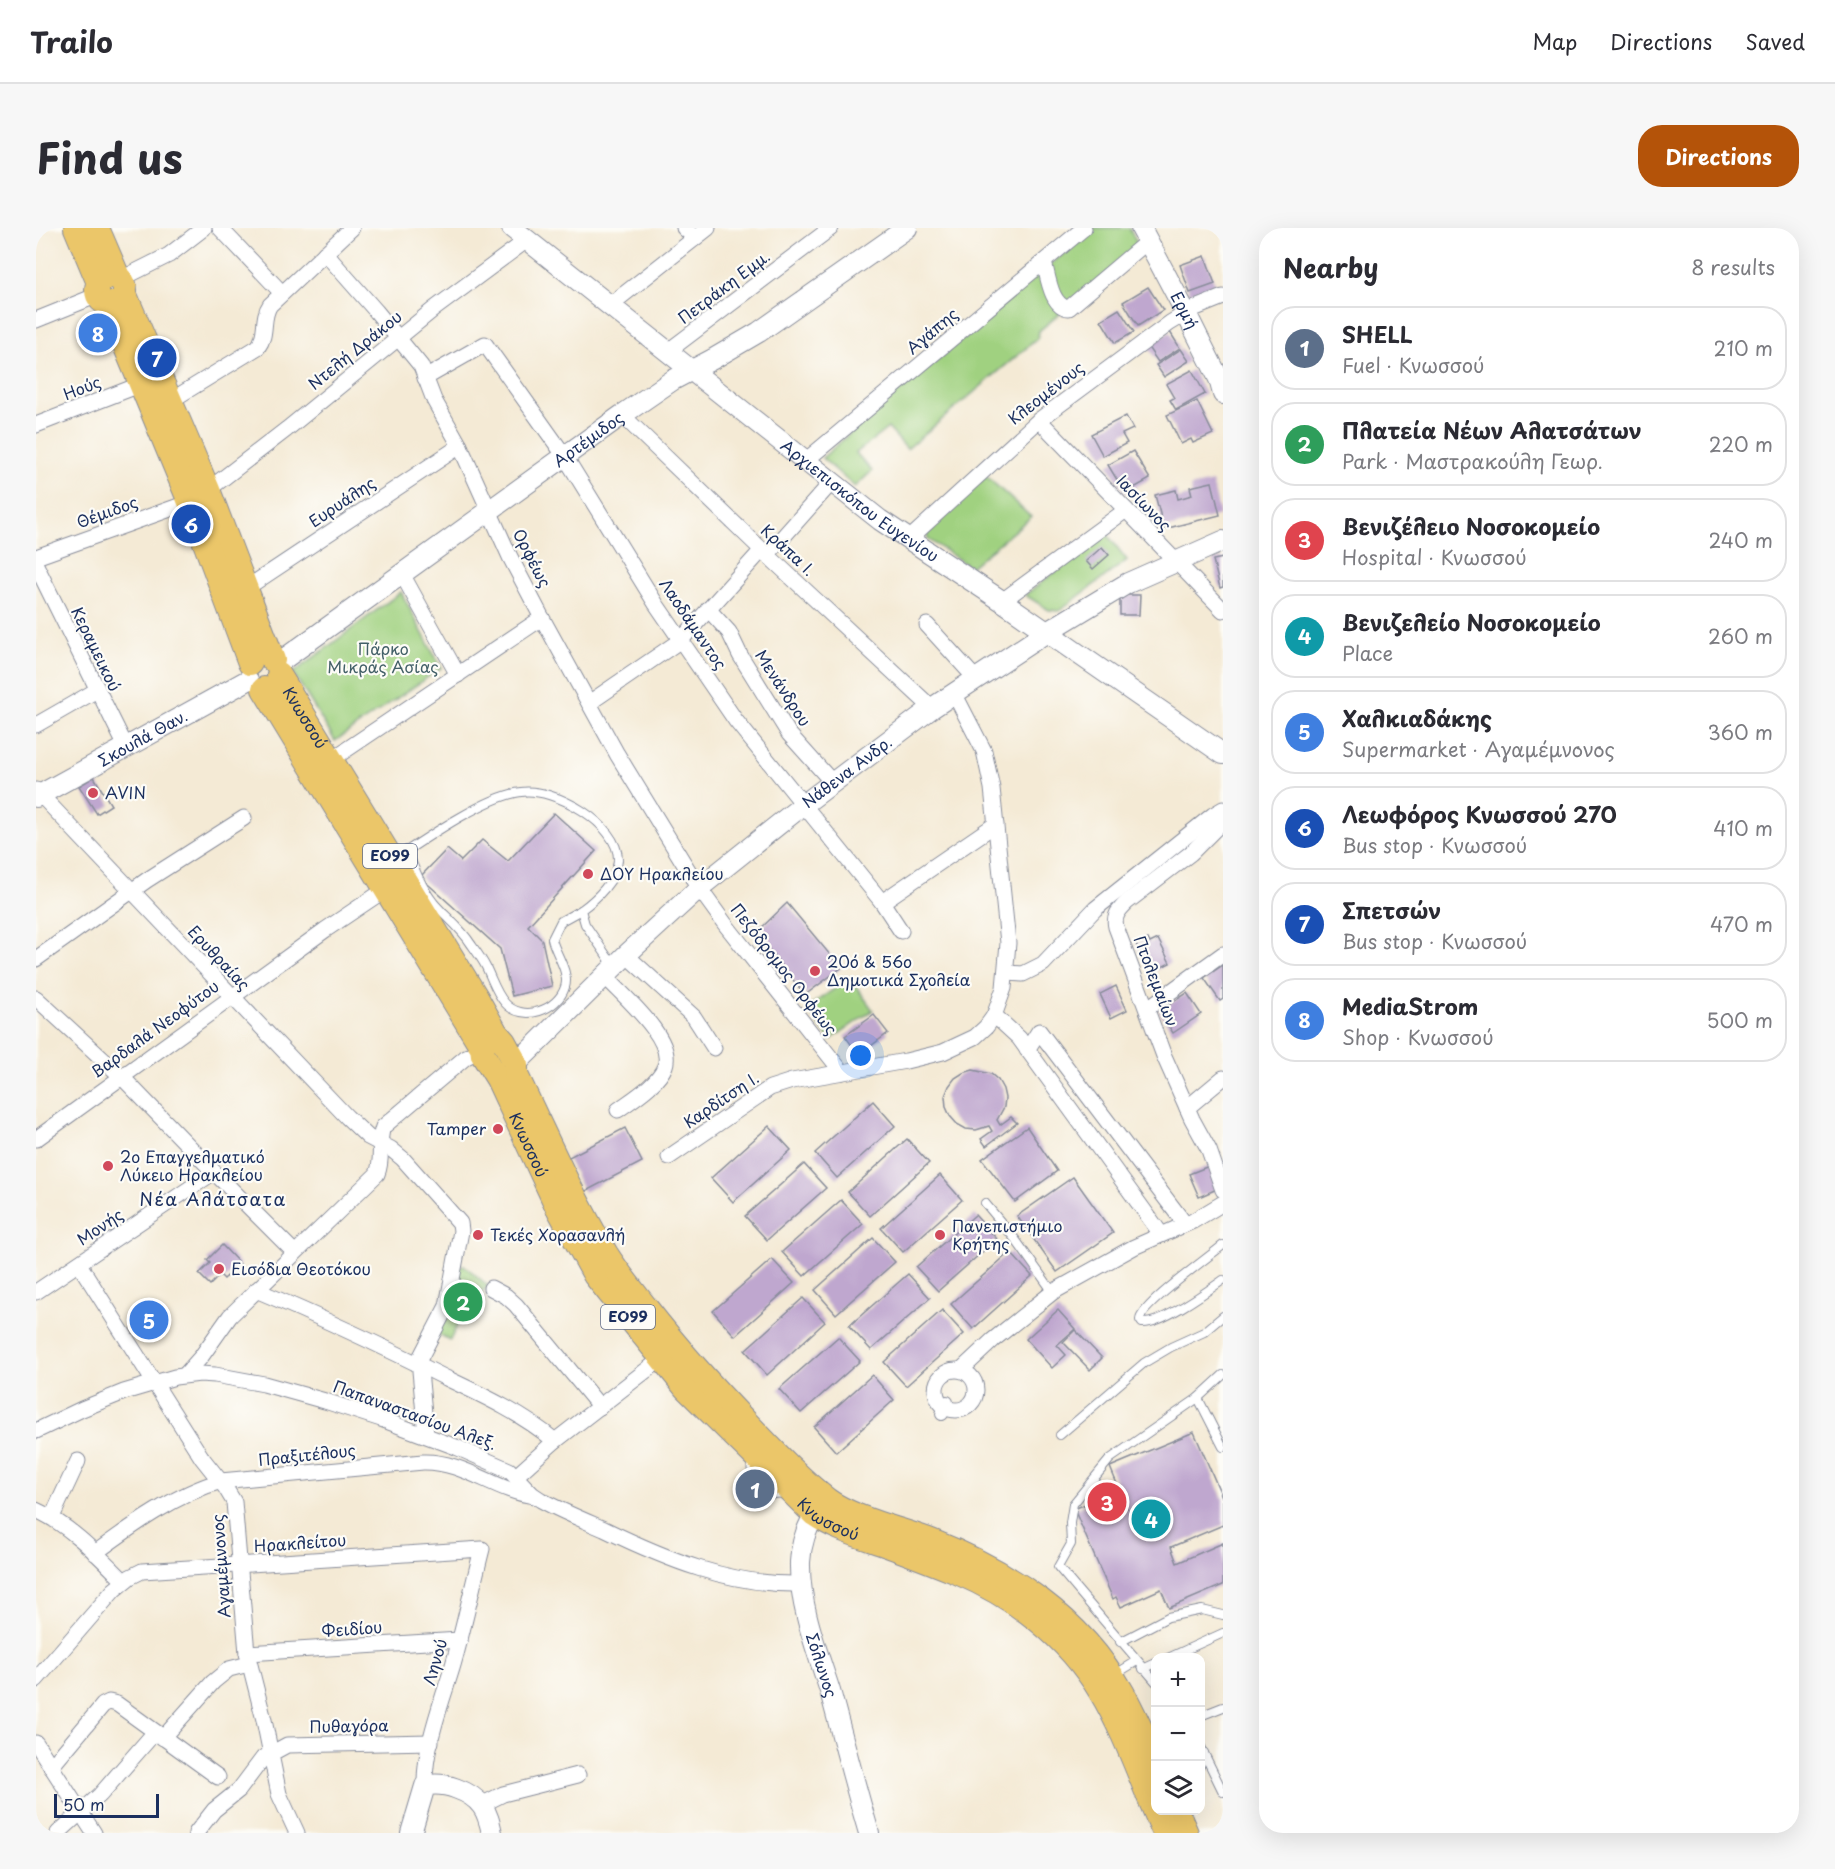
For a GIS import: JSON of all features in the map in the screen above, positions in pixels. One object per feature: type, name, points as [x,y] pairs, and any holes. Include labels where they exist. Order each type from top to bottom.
[{"type":"main road","name":"Κνωσσού","points":[[76,228],[170,401],[199,496],[265,672],[386,890],[488,1047]]},
{"type":"main road","name":"Κνωσσού","points":[[97,228],[111,289],[142,384],[245,589],[265,672],[400,855],[488,1047]]},
{"type":"main road","name":"ΕΟ99","points":[[488,1047],[504,1042],[510,1073]]},
{"type":"main road","name":"Κνωσσού","points":[[510,1073],[541,1173],[585,1258],[605,1288],[693,1397],[789,1490],[820,1507],[849,1511],[957,1551],[1009,1577],[1058,1613],[1084,1640],[1112,1676],[1126,1700],[1154,1761]]},
{"type":"main road","name":"Κνωσσού","points":[[510,1073],[598,1241],[622,1278],[705,1379],[768,1445],[838,1527],[962,1574],[1003,1596],[1045,1625],[1079,1661],[1102,1693],[1163,1825],[1186,1833]]},
{"type":"street","points":[[36,320],[111,289],[170,255],[204,228]]},
{"type":"street","points":[[220,228],[282,293]]},
{"type":"street","points":[[170,401],[258,347],[264,336],[265,312],[270,304],[352,228]]},
{"type":"street","points":[[609,306],[689,233],[708,228]]},
{"type":"street","name":"Πετράκη Εμμ.","points":[[667,352],[831,228]]},
{"type":"street","name":"Αρτέμιδος","points":[[265,672],[564,455],[690,370],[759,332],[907,228]]},
{"type":"street","name":"Αγάπης","points":[[804,462],[1084,228]]},
{"type":"street","name":"Αρχιεπισκόπου Ευγενίου","points":[[519,234],[804,462],[908,540],[1002,601],[1223,754]]},
{"type":"street","name":"Ντελή Δράκου","points":[[199,496],[314,408],[519,234]]},
{"type":"street","points":[[1044,262],[1056,301],[1064,308],[1074,305],[1145,235]]},
{"type":"street","name":"Ερμή","points":[[1145,235],[1219,379],[1223,394]]},
{"type":"street","name":"Ορφέως","points":[[325,253],[421,366],[434,400],[459,446],[488,511],[542,618],[617,754],[699,888]]},
{"type":"street","name":"Κλεομένους","points":[[908,540],[1039,420],[1110,366],[1186,313],[1223,297]]},
{"type":"street","points":[[425,378],[485,344],[564,455]]},
{"type":"street","name":"Ηούς","points":[[36,425],[142,384]]},
{"type":"street","name":"Κράπα Ι.","points":[[622,415],[764,552],[932,708]]},
{"type":"street","name":"Ιασίωνος","points":[[1039,420],[1223,610]]},
{"type":"street","name":"Ευρυάλης","points":[[245,589],[459,446]]},
{"type":"street","name":"Λαοδάμαντος","points":[[564,455],[656,604],[736,721],[882,902],[901,931]]},
{"type":"street","points":[[589,703],[681,640],[708,609],[831,483]]},
{"type":"street","name":"Θέμιδος","points":[[36,557],[199,496]]},
{"type":"street","points":[[1002,601],[1126,510]]},
{"type":"street","name":"Νάθενα Ανδρ.","points":[[510,1073],[615,967],[699,888],[803,805],[932,708],[1047,632],[1128,583],[1223,541]]},
{"type":"street","name":"Κεραμεικού","points":[[36,565],[126,747]]},
{"type":"street","points":[[402,574],[458,675]]},
{"type":"street","name":"Μενάνδρου","points":[[708,609],[729,632],[740,655],[789,734],[833,783]]},
{"type":"street","points":[[331,760],[542,618]]},
{"type":"street","points":[[927,625],[976,679]]},
{"type":"street","name":"Σκουλά Θαν.","points":[[37,794],[265,672]]},
{"type":"street","points":[[36,725],[97,690]]},
{"type":"street","name":"Καρδίτση Ι.","points":[[669,1157],[770,1088],[792,1081],[906,1061],[952,1049],[982,1032],[994,1015],[1001,1000],[1007,973],[1008,943],[996,824],[984,751],[954,693]]},
{"type":"street","name":"Ερυθραίας","points":[[37,794],[347,1117],[368,1137],[391,1149],[409,1165],[458,1218],[461,1226],[447,1306],[440,1324],[422,1352],[419,1364]]},
{"type":"street","points":[[1007,973],[1023,974],[1043,964],[1105,901],[1212,814],[1223,809]]},
{"type":"street","points":[[36,959],[132,891],[244,818]]},
{"type":"street","points":[[1105,901],[1118,912],[1141,891],[1191,853],[1223,820]]},
{"type":"street","points":[[882,902],[996,824]]},
{"type":"street","name":"Πεζόδρομος Ορφέως","points":[[699,888],[724,924],[842,1072]]},
{"type":"street","name":"Βαρδαλά Νεοφύτου","points":[[36,1139],[325,930],[386,890]]},
{"type":"street","name":"Πτολεμαίων","points":[[1118,912],[1115,919],[1116,927],[1164,1056],[1209,1150],[1223,1190]]},
{"type":"street","points":[[1148,1008],[1223,954]]},
{"type":"street","points":[[615,967],[694,1017],[714,1048]]},
{"type":"street","points":[[615,967],[657,1032],[667,1054],[664,1068],[646,1090],[618,1110]]},
{"type":"street","points":[[36,998],[121,1076],[294,1252]]},
{"type":"street","points":[[994,1015],[1019,1038],[1161,1234]]},
{"type":"street","points":[[1027,1050],[1039,1031],[1185,1224]]},
{"type":"street","points":[[185,1375],[201,1357],[230,1316],[377,1174],[381,1163],[381,1132],[386,1124],[466,1057],[488,1047]]},
{"type":"street","points":[[1187,1108],[1223,1078]]},
{"type":"street","name":"Μονής","points":[[36,1292],[214,1172]]},
{"type":"street","points":[[961,1370],[974,1380],[976,1393],[974,1400],[964,1408],[951,1410],[945,1408],[936,1396],[936,1383],[945,1372],[961,1370],[993,1340],[1053,1292],[1161,1234],[1221,1208]]},
{"type":"street","name":"Αγαμέμνονος","points":[[79,1264],[202,1458],[221,1481],[234,1502],[248,1659],[264,1720],[279,1794],[297,1833]]},
{"type":"street","points":[[491,1288],[506,1296],[516,1305],[600,1407]]},
{"type":"street","points":[[256,1290],[336,1324],[419,1364],[529,1422],[555,1442]]},
{"type":"street","points":[[516,1476],[555,1442],[661,1359]]},
{"type":"street","points":[[419,1364],[426,1435]]},
{"type":"street","name":"Παπαναστασίου Αλεξ.","points":[[36,1431],[105,1399],[185,1375],[207,1374],[264,1384],[359,1411],[476,1455],[504,1467],[516,1476],[534,1496],[639,1546],[694,1567],[756,1582],[801,1584]]},
{"type":"street","points":[[52,1517],[78,1461]]},
{"type":"street","name":"Πραξιτέλους","points":[[95,1553],[182,1498],[206,1485],[221,1481],[432,1461],[456,1466],[514,1491],[534,1496]]},
{"type":"street","name":"Σόλωνος","points":[[820,1507],[808,1526],[802,1548],[801,1584],[814,1639],[869,1833]]},
{"type":"street","points":[[36,1510],[52,1517],[124,1581],[36,1680]]},
{"type":"street","name":"Ηρακλείτου","points":[[124,1581],[142,1571],[482,1549]]},
{"type":"street","name":"Ληνού","points":[[425,1786],[425,1772],[431,1742],[460,1640],[482,1549]]},
{"type":"street","name":"Φειδίου","points":[[58,1833],[213,1682],[248,1659],[460,1640]]},
{"type":"street","points":[[51,1767],[103,1705],[109,1702],[117,1704],[218,1777]]},
{"type":"street","name":"Πυθαγόρα","points":[[270,1755],[287,1745],[431,1742]]},
{"type":"street","points":[[36,1743],[78,1815],[94,1833]]},
{"type":"street","points":[[196,1833],[214,1810],[239,1790],[263,1758],[270,1755]]},
{"type":"street","points":[[482,1805],[503,1794],[578,1775]]},
{"type":"street","points":[[411,1833],[425,1786],[435,1783],[469,1795],[482,1805],[492,1833]]},
{"type":"lane","points":[[535,791],[555,795],[573,803],[588,815],[608,834],[616,848],[618,861],[607,886],[596,899],[561,921],[552,939],[565,976],[565,987],[554,1002],[542,1011],[524,1013],[512,1009],[505,1003],[486,965],[470,941],[434,903],[414,870],[400,855],[458,819],[503,796],[535,791]]},
{"type":"lane","points":[[581,910],[585,924],[615,967]]},
{"type":"lane","points":[[985,1203],[1015,1239],[1053,1292]]},
{"type":"lane","points":[[1223,1245],[1162,1293],[1142,1312],[1140,1320],[1142,1323],[1150,1324],[1223,1280]]},
{"type":"lane","points":[[1060,1436],[1144,1363],[1204,1332],[1223,1316]]},
{"type":"lane","points":[[1151,1678],[1058,1567],[1071,1544],[1070,1523],[1073,1504],[1110,1460],[1197,1398],[1223,1375]]},
{"type":"lane","points":[[1197,1398],[1223,1447]]},
{"type":"lane","points":[[1120,1642],[1168,1617],[1202,1610],[1223,1615]]},
{"type":"lane","points":[[1179,1653],[1223,1633]]},
{"type":"lane","points":[[1112,1676],[1137,1661]]},
{"type":"lane","points":[[1143,1669],[1151,1665]]},
{"type":"lane","points":[[1205,1714],[1223,1707]]},
{"type":"lane","points":[[1205,1755],[1223,1791]]},
{"type":"green space","points":[[1094,228],[1129,228],[1139,247],[1039,331],[1038,338],[907,449],[888,428],[856,453],[872,471],[855,487],[822,458],[878,409]]},
{"type":"green space","points":[[986,476],[1031,517],[970,567],[928,539],[927,534]]},
{"type":"green space","points":[[1106,533],[1127,560],[1059,611],[1049,610],[1025,595]]},
{"type":"green space","name":"Πάρκο Μικράς Ασίας","points":[[401,592],[441,668],[335,741],[293,673]]},
{"type":"green space","points":[[850,978],[873,1010],[830,1040],[807,1008]]},
{"type":"green space","points":[[464,1265],[488,1286],[466,1309],[450,1340],[437,1334],[459,1266]]},
{"type":"building","points":[[1205,256],[1215,284],[1190,293],[1180,265]]},
{"type":"building","points":[[1148,287],[1163,310],[1138,326],[1123,302]]},
{"type":"building","points":[[1119,309],[1134,332],[1115,343],[1101,320]]},
{"type":"building","points":[[1170,332],[1180,348],[1158,362],[1147,346]]},
{"type":"building","points":[[1181,349],[1189,361],[1164,377],[1156,365]]},
{"type":"building","points":[[1192,370],[1205,394],[1176,410],[1170,400],[1174,398],[1166,384]]},
{"type":"building","points":[[1197,401],[1213,434],[1193,443],[1191,439],[1181,444],[1167,415]]},
{"type":"building","points":[[1126,416],[1133,429],[1122,434],[1127,443],[1103,456],[1091,434]]},
{"type":"building","points":[[1133,451],[1150,479],[1125,493],[1108,465]]},
{"type":"building","points":[[1212,482],[1220,515],[1164,529],[1155,495],[1176,490],[1178,499],[1192,495],[1190,487]]},
{"type":"building","points":[[1102,547],[1109,555],[1093,569],[1086,561]]},
{"type":"building","points":[[1223,558],[1223,587],[1220,588],[1213,560]]},
{"type":"building","points":[[1120,595],[1140,595],[1139,615],[1120,615]]},
{"type":"building","points":[[94,777],[111,805],[97,814],[79,786]]},
{"type":"building","points":[[554,813],[596,851],[528,926],[542,940],[552,986],[512,996],[500,949],[420,877],[447,849],[461,861],[482,840],[508,861]]},
{"type":"building","points":[[787,903],[841,968],[805,995],[756,933]]},
{"type":"building","points":[[1148,939],[1150,943],[1158,939],[1170,963],[1150,973],[1136,944]]},
{"type":"building","points":[[1223,965],[1223,999],[1220,1001],[1204,978]]},
{"type":"building","points":[[1116,986],[1127,1010],[1111,1018],[1100,994]]},
{"type":"building","points":[[1187,993],[1201,1014],[1173,1033],[1159,1011]]},
{"type":"building","points":[[874,1015],[888,1033],[859,1055],[845,1036]]},
{"type":"building","points":[[973,1070],[991,1074],[1003,1089],[1004,1107],[997,1120],[1000,1125],[1011,1117],[1017,1123],[986,1146],[981,1139],[992,1131],[989,1126],[976,1130],[966,1129],[957,1124],[946,1107],[945,1096],[949,1086],[955,1078]]},
{"type":"building","points":[[873,1101],[895,1126],[837,1178],[815,1153]]},
{"type":"building","points":[[769,1126],[791,1150],[733,1202],[711,1178]]},
{"type":"building","points":[[1027,1127],[1057,1171],[1015,1202],[982,1159]]},
{"type":"building","points":[[625,1128],[642,1162],[584,1192],[567,1158]]},
{"type":"building","points":[[907,1139],[929,1163],[870,1216],[848,1192]]},
{"type":"building","points":[[804,1164],[826,1188],[767,1240],[745,1216]]},
{"type":"building","points":[[1209,1166],[1219,1188],[1199,1197],[1189,1174]]},
{"type":"building","points":[[940,1175],[962,1200],[903,1252],[881,1228]]},
{"type":"building","points":[[1073,1177],[1113,1233],[1057,1272],[1017,1216]]},
{"type":"building","points":[[841,1200],[863,1224],[804,1276],[782,1252]]},
{"type":"building","points":[[975,1215],[997,1239],[938,1291],[916,1267]]},
{"type":"building","points":[[873,1238],[895,1262],[836,1314],[815,1290]]},
{"type":"building","name":"Εισόδια Θεοτόκου","points":[[222,1245],[240,1264],[224,1279],[220,1275],[210,1285],[199,1274],[210,1263],[207,1260]]},
{"type":"building","points":[[1010,1252],[1032,1276],[973,1329],[951,1304]]},
{"type":"building","points":[[772,1259],[794,1283],[735,1336],[713,1311]]},
{"type":"building","points":[[908,1274],[930,1298],[871,1350],[849,1326]]},
{"type":"building","points":[[803,1298],[825,1322],[767,1375],[745,1350]]},
{"type":"building","points":[[942,1310],[964,1334],[906,1386],[884,1362]]},
{"type":"building","points":[[1058,1310],[1075,1329],[1057,1345],[1066,1355],[1052,1368],[1026,1339]]},
{"type":"building","points":[[1075,1330],[1102,1358],[1090,1370],[1063,1342]]},
{"type":"building","points":[[838,1337],[860,1361],[801,1413],[779,1389]]},
{"type":"building","points":[[872,1375],[894,1400],[836,1452],[814,1427]]},
{"type":"building","points":[[1194,1432],[1223,1499],[1223,1525],[1171,1547],[1177,1563],[1223,1543],[1223,1585],[1169,1608],[1161,1589],[1121,1607],[1116,1597],[1113,1599],[1074,1509],[1093,1501],[1089,1492],[1100,1487],[1114,1514],[1127,1508],[1110,1467]]},
{"type":"building","points":[[755,1472],[769,1487],[756,1500],[741,1486]]},
{"type":"place","name":"MediaStrom","points":[[98,333]]},
{"type":"place","name":"Σπετσών","points":[[157,358]]},
{"type":"place","name":"Λεωφόρος Κνωσσού 270","points":[[191,524]]},
{"type":"place","name":"AVIN","points":[[93,793]]},
{"type":"place","name":"ΔΟΥ Ηρακλείου","points":[[588,874]]},
{"type":"place","name":"20ό & 56ο Δημοτικά Σχολεία","points":[[815,971]]},
{"type":"place","name":"Tamper","points":[[498,1129]]},
{"type":"place","name":"2ο Επαγγελματικό Λύκειο Ηρακλείου","points":[[108,1166]]},
{"type":"place","name":"Τεκές Χορασανλή","points":[[478,1235]]},
{"type":"place","name":"Πανεπιστήμιο Κρήτης","points":[[940,1235]]},
{"type":"place","name":"Εισόδια Θεοτόκου","points":[[219,1269]]},
{"type":"place","name":"Πλατεία Νέων Αλατσάτων","points":[[463,1302]]},
{"type":"place","name":"Χαλκιαδάκης","points":[[149,1320]]},
{"type":"place","name":"SHELL","points":[[755,1489]]},
{"type":"place","name":"Βενιζέλειο Νοσοκομείο","points":[[1107,1502]]},
{"type":"place","name":"Βενιζελείο Νοσοκομείο","points":[[1151,1519]]},
{"type":"district","name":"Νέα Αλάτσατα","points":[[213,1200]]}]
